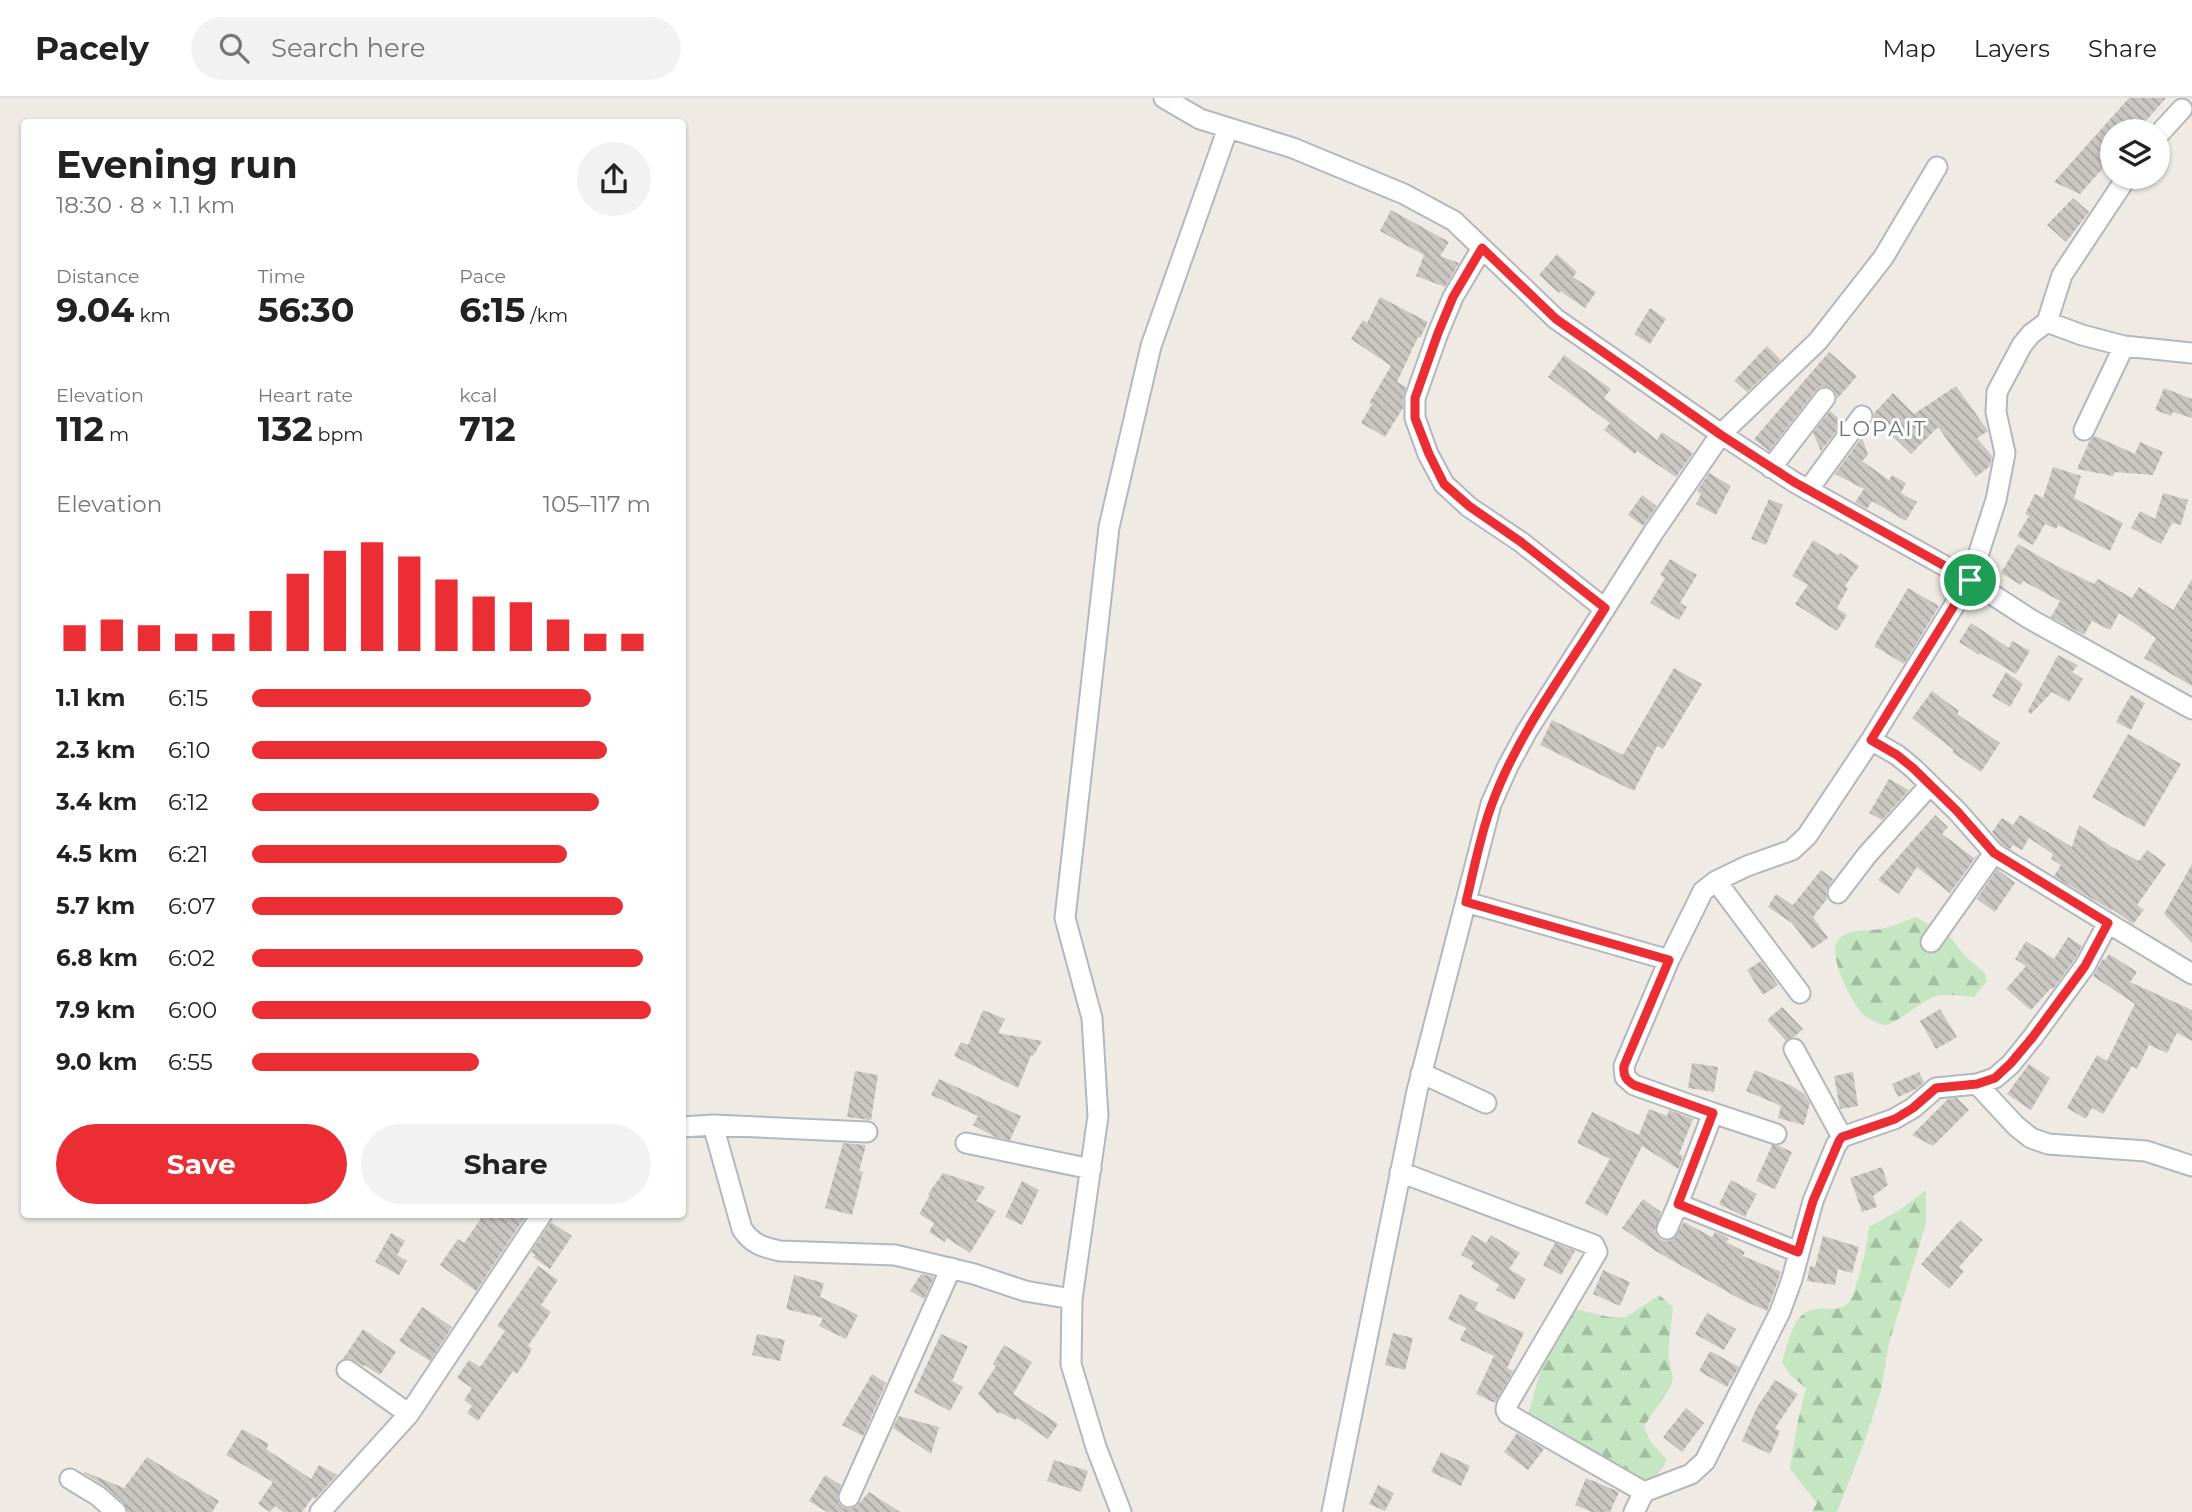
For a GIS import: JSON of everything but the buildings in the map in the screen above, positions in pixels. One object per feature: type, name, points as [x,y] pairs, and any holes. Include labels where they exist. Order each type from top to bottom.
[{"type":"street","points":[[1164,98],[1200,119],[1293,148],[1404,194],[1454,221],[1556,319],[1721,435],[1808,490],[1970,580],[2029,619],[2192,709]]},
{"type":"street","points":[[2170,122],[2182,109]]},
{"type":"street","points":[[1121,1512],[1096,1447],[1072,1364],[1072,1299],[1098,1116],[1092,1018],[1065,918],[1109,527],[1151,346],[1228,128]]},
{"type":"street","points":[[1332,1512],[1421,1073],[1492,804],[1508,766],[1527,731],[1653,533],[1721,435],[1827,330],[1883,258],[1937,167]]},
{"type":"street","points":[[1776,1134],[1634,1085],[1625,1077],[1624,1066],[1669,960],[1703,891],[1716,881],[1747,866],[1792,850],[1807,836],[1871,740],[1970,580],[1996,500],[2005,453],[1996,412],[1997,392],[2022,345],[2031,334],[2048,322],[2062,275],[2119,189]]},
{"type":"street","points":[[1482,248],[1453,297],[1434,343],[1415,398],[1415,418],[1444,484],[1469,506],[1521,542],[1605,608]]},
{"type":"street","points":[[2048,322],[2082,335],[2124,346],[2192,353]]},
{"type":"street","points":[[2084,430],[2124,346]]},
{"type":"street","points":[[1771,467],[1825,398]]},
{"type":"street","points":[[1808,490],[1862,416]]},
{"type":"street","points":[[1871,740],[1897,755],[1930,785],[1994,853],[2192,974]]},
{"type":"street","points":[[1838,893],[1867,855],[1930,785]]},
{"type":"street","points":[[1931,942],[1994,853]]},
{"type":"street","points":[[1716,881],[1800,992]]},
{"type":"street","points":[[1466,902],[1669,960]]},
{"type":"street","points":[[1634,1512],[1644,1492],[1691,1474],[1705,1461],[1780,1312],[1813,1201],[1831,1156],[1842,1137],[1895,1119],[1936,1088],[1977,1084],[1995,1078],[2032,1038],[2085,966],[2108,923]]},
{"type":"street","points":[[1794,1049],[1842,1137]]},
{"type":"street","points":[[1421,1073],[1486,1102]]},
{"type":"street","points":[[1977,1084],[2016,1126],[2031,1138],[2048,1144],[2147,1151],[2192,1166]]},
{"type":"street","points":[[1667,1229],[1713,1113]]},
{"type":"street","points":[[713,1125],[742,1228],[749,1240],[765,1248],[780,1251],[895,1255],[974,1273],[1025,1291],[1072,1299]]},
{"type":"street","points":[[686,1126],[867,1132]]},
{"type":"street","points":[[966,1143],[1091,1169]]},
{"type":"street","points":[[1400,1171],[1594,1245],[1598,1252],[1506,1410],[1520,1421],[1644,1492]]},
{"type":"street","points":[[1678,1204],[1798,1252]]},
{"type":"street","points":[[320,1512],[409,1414],[539,1218]]},
{"type":"street","points":[[849,1497],[951,1268]]},
{"type":"street","points":[[347,1370],[409,1414]]},
{"type":"street","points":[[70,1479],[116,1512]]},
{"type":"green space","points":[[1916,917],[1950,937],[1966,957],[1985,973],[1987,981],[1974,997],[1936,996],[1889,1024],[1879,1023],[1868,1018],[1854,1003],[1842,980],[1835,956],[1836,946],[1839,939],[1848,933],[1884,928]]},
{"type":"green space","points":[[1926,1190],[1926,1224],[1889,1343],[1881,1391],[1864,1443],[1837,1512],[1812,1512],[1817,1503],[1790,1469],[1806,1388],[1791,1376],[1782,1362],[1791,1334],[1800,1317],[1808,1312],[1838,1308],[1850,1301],[1862,1264],[1869,1227],[1898,1211]]},
{"type":"green space","points":[[1659,1295],[1673,1307],[1668,1353],[1673,1378],[1671,1386],[1644,1426],[1650,1441],[1667,1460],[1654,1477],[1646,1479],[1634,1477],[1528,1414],[1551,1344],[1566,1319],[1576,1309],[1609,1317],[1626,1317]]},
{"type":"district","name":"LOPAIT","points":[[1883,429]]},
{"type":"route","points":[[1482,248],[1556,319],[1721,435],[1794,482],[1970,580],[1871,740],[1913,768],[1957,811],[1994,853],[2108,923],[2085,966],[2032,1038],[1995,1078],[1977,1084],[1936,1088],[1895,1119],[1842,1137],[1826,1167],[1798,1252],[1678,1204],[1713,1113],[1634,1085],[1623,1072],[1669,960],[1466,902],[1492,804],[1508,766],[1527,731],[1605,608],[1521,542],[1469,506],[1444,484],[1415,418],[1415,398],[1438,333],[1453,297],[1482,248]]}]
